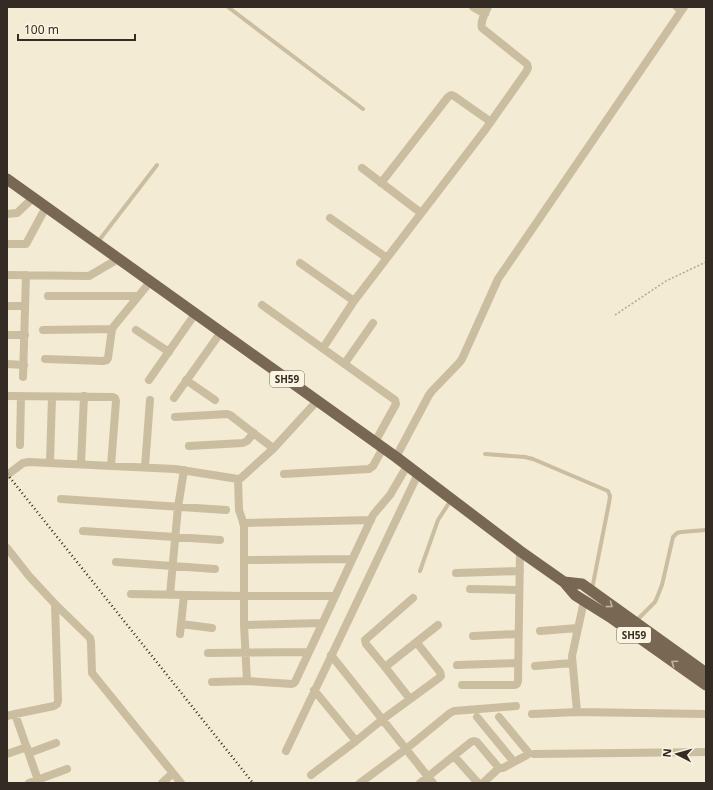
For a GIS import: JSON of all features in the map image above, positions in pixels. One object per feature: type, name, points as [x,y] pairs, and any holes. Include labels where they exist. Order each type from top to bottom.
[{"type":"main road","name":"SH59","points":[[7,180],[396,457],[520,551],[564,582],[575,595],[616,622],[706,686]]},
{"type":"main road","name":"SH59","points":[[564,582],[582,584],[706,673]]},
{"type":"street","points":[[323,348],[354,301],[491,122],[528,68],[527,64],[482,28],[481,25],[486,10],[473,7]]},
{"type":"street","points":[[396,457],[429,395],[462,359],[498,279],[679,9]]},
{"type":"street","points":[[381,183],[451,95],[491,122]]},
{"type":"street","points":[[362,168],[421,213]]},
{"type":"street","points":[[7,214],[17,213],[33,198]]},
{"type":"street","points":[[7,244],[26,244],[46,207]]},
{"type":"street","points":[[330,218],[387,258]]},
{"type":"street","points":[[7,275],[89,276],[118,259]]},
{"type":"street","points":[[300,264],[354,301]]},
{"type":"street","points":[[23,377],[26,275]]},
{"type":"street","points":[[45,360],[104,362],[107,360],[112,330],[150,282]]},
{"type":"street","points":[[48,296],[138,296]]},
{"type":"street","points":[[262,305],[395,400],[396,404],[379,445],[373,466],[369,469],[284,474]]},
{"type":"street","points":[[7,306],[25,306]]},
{"type":"street","points":[[149,380],[195,314]]},
{"type":"street","points":[[344,363],[373,322]]},
{"type":"street","points":[[43,330],[112,330]]},
{"type":"street","points":[[136,330],[169,352]]},
{"type":"street","points":[[174,398],[220,332]]},
{"type":"street","points":[[7,335],[25,335]]},
{"type":"street","points":[[7,364],[24,365]]},
{"type":"street","points":[[186,380],[215,400]]},
{"type":"street","points":[[7,396],[84,396],[115,398],[111,466]]},
{"type":"street","points":[[20,445],[21,396]]},
{"type":"street","points":[[81,464],[84,396]]},
{"type":"street","points":[[50,462],[52,397]]},
{"type":"street","points":[[145,467],[150,400]]},
{"type":"street","points":[[7,475],[25,462],[50,462],[175,469],[238,479],[274,448],[317,401]]},
{"type":"street","points":[[175,417],[228,414],[274,448]]},
{"type":"street","points":[[190,446],[242,443],[247,441],[254,433]]},
{"type":"street","points":[[212,682],[247,681],[294,683],[375,512],[390,495],[407,466]]},
{"type":"street","points":[[170,595],[178,507],[184,470]]},
{"type":"street","points":[[286,751],[418,474]]},
{"type":"street","points":[[238,479],[240,510],[244,523],[244,625],[247,681]]},
{"type":"street","points":[[61,499],[226,510]]},
{"type":"street","points":[[244,523],[371,520]]},
{"type":"street","points":[[83,531],[220,540]]},
{"type":"street","points":[[7,548],[29,576],[90,638],[92,673],[181,783]]},
{"type":"street","points":[[462,685],[517,684],[520,551]]},
{"type":"street","points":[[244,560],[352,559]]},
{"type":"street","points":[[116,562],[215,569]]},
{"type":"street","points":[[456,573],[520,571]]},
{"type":"street","points":[[470,590],[519,590]]},
{"type":"street","points":[[131,594],[335,596]]},
{"type":"street","points":[[180,634],[184,595]]},
{"type":"street","points":[[410,699],[366,644],[365,640],[413,598]]},
{"type":"street","points":[[577,712],[572,656],[584,601]]},
{"type":"street","points":[[7,716],[54,706],[57,704],[55,604]]},
{"type":"street","points":[[244,625],[322,623]]},
{"type":"street","points":[[181,624],[212,628]]},
{"type":"street","points":[[385,667],[438,625]]},
{"type":"street","points":[[540,631],[578,628]]},
{"type":"street","points":[[473,636],[518,634]]},
{"type":"street","points":[[311,775],[441,676],[440,672],[416,642]]},
{"type":"street","points":[[208,653],[308,652]]},
{"type":"street","points":[[331,655],[431,780]]},
{"type":"street","points":[[457,665],[518,663]]},
{"type":"street","points":[[535,666],[572,663]]},
{"type":"street","points":[[314,690],[356,741]]},
{"type":"street","points":[[360,783],[454,711],[516,706]]},
{"type":"street","points":[[532,714],[577,712],[706,714]]},
{"type":"street","points":[[15,714],[38,782]]},
{"type":"street","points":[[483,783],[499,768],[503,768],[527,755],[528,753],[499,717]]},
{"type":"street","points":[[477,718],[514,762]]},
{"type":"street","points":[[420,783],[431,780],[454,756],[474,740],[499,768]]},
{"type":"street","points":[[7,754],[56,743]]},
{"type":"street","points":[[534,754],[706,752]]},
{"type":"street","points":[[454,756],[478,783]]},
{"type":"street","points":[[29,783],[38,782],[67,769]]},
{"type":"street","points":[[162,783],[173,773]]},
{"type":"lane","points":[[228,7],[235,9],[363,109]]},
{"type":"lane","points":[[96,243],[156,164]]},
{"type":"lane","points":[[485,454],[533,459],[608,491],[610,496],[609,503],[591,591]]},
{"type":"lane","points":[[420,571],[438,520],[452,499]]},
{"type":"lane","points":[[635,622],[655,602],[662,585],[673,537],[677,533],[681,532],[706,530]]},
{"type":"path","points":[[615,315],[666,281],[706,262]]},
{"type":"railway","points":[[7,474],[253,783]]}]
